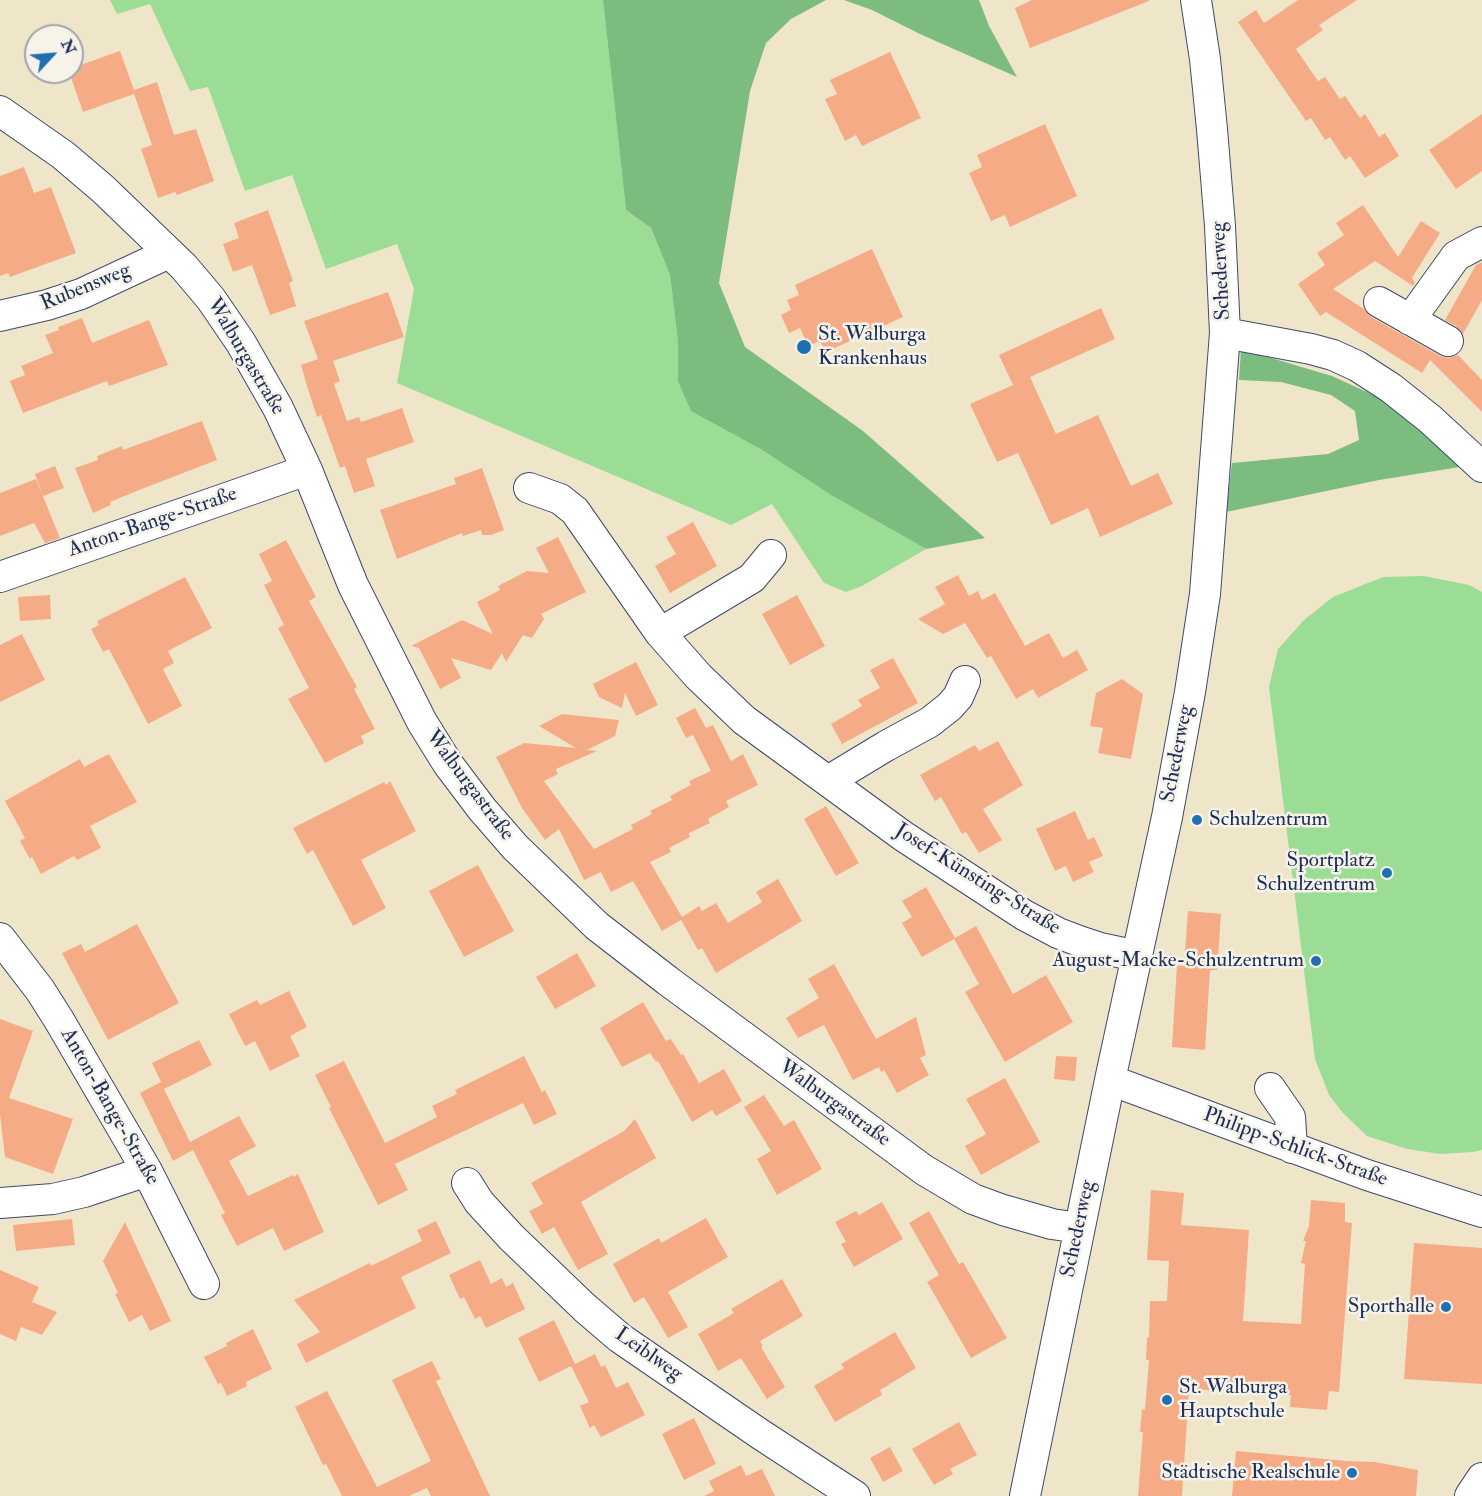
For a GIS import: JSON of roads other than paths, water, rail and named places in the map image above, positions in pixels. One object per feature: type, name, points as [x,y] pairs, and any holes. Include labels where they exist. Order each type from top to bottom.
[{"type":"street","name":"Schederweg","points":[[1025,1496],[1175,772],[1205,594],[1225,333],[1220,226],[1212,129],[1196,0]]},
{"type":"street","name":"Walburgastraße","points":[[0,111],[63,154],[103,189],[169,253],[211,299],[241,343],[278,408],[307,470],[353,585],[425,729],[482,809],[515,847],[597,926],[864,1127],[942,1182],[973,1199],[1003,1210],[1052,1224],[1079,1228]]},
{"type":"street","points":[[1410,320],[1456,256],[1480,244]]},
{"type":"street","name":"Rubensweg","points":[[0,316],[81,294],[169,253]]},
{"type":"street","points":[[1379,302],[1448,341]]},
{"type":"street","points":[[1225,333],[1311,349],[1333,355],[1358,366],[1391,388],[1430,419],[1482,467]]},
{"type":"street","name":"Anton-Bange-Straße","points":[[0,577],[307,470]]},
{"type":"street","name":"Josef-Künsting-Straße","points":[[530,488],[560,499],[575,511],[660,633],[723,702],[762,733],[903,836],[1024,915],[1079,941],[1137,956]]},
{"type":"street","points":[[660,633],[743,584],[759,572],[771,555]]},
{"type":"street","points":[[828,781],[930,722],[958,697],[965,681]]},
{"type":"street","name":"Anton-Bange-Straße","points":[[0,938],[50,1005],[147,1171],[204,1284]]},
{"type":"street","name":"Philipp-Schlick-Straße","points":[[1110,1080],[1367,1175],[1482,1212]]},
{"type":"street","points":[[1270,1088],[1290,1117],[1292,1148]]},
{"type":"street","points":[[0,1203],[53,1199],[84,1192],[147,1171]]},
{"type":"street","name":"Leiblweg","points":[[467,1183],[479,1202],[511,1237],[620,1338],[855,1496]]},
{"type":"street","points":[[1470,1496],[1482,1478]]},
{"type":"place","name":"St. Walburga Krankenhaus","points":[[804,347]]},
{"type":"place","name":"Schulzentrum","points":[[1197,820]]},
{"type":"place","name":"Sportplatz Schulzentrum","points":[[1387,873]]},
{"type":"place","name":"August-Macke-Schulzentrum","points":[[1316,961]]},
{"type":"place","name":"Sporthalle","points":[[1446,1307]]},
{"type":"place","name":"St. Walburga Hauptschule","points":[[1167,1400]]},
{"type":"place","name":"Städtische Realschule","points":[[1352,1473]]}]
